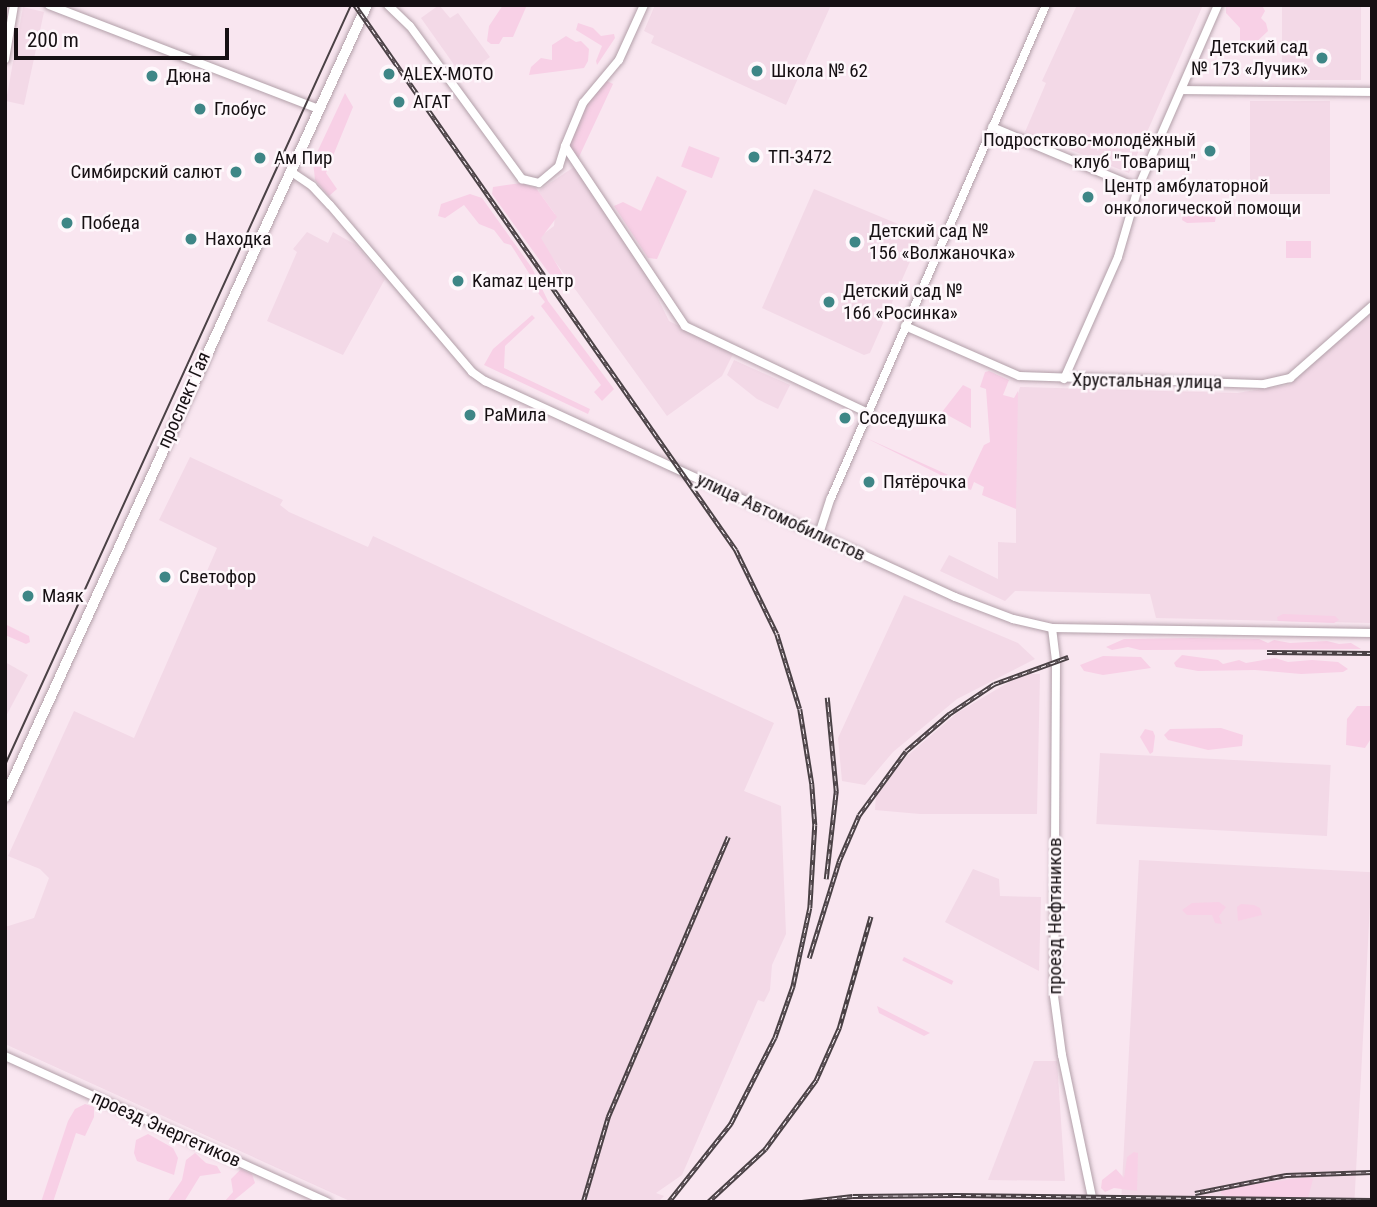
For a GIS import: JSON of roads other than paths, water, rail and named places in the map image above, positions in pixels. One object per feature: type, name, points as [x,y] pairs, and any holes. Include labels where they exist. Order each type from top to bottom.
[{"type":"main road","name":"проспект Гая","points":[[5,797],[367,5]]},
{"type":"street","points":[[5,59],[14,5]]},
{"type":"street","points":[[49,5],[319,109]]},
{"type":"street","points":[[388,5],[410,26],[522,178],[538,183],[559,166],[578,162]]},
{"type":"street","points":[[559,166],[583,103],[619,60],[644,5]]},
{"type":"street","points":[[819,534],[831,498],[1046,5]]},
{"type":"street","points":[[1064,379],[1118,257],[1138,188],[1218,5]]},
{"type":"street","points":[[1182,90],[1372,92]]},
{"type":"street","points":[[992,127],[1138,188]]},
{"type":"street","points":[[565,146],[685,326],[868,413]]},
{"type":"street","name":"улица Автомобилистов","points":[[290,171],[312,186],[330,205],[472,372],[485,381],[983,609],[1052,628],[1372,633]]},
{"type":"street","name":"Хрустальная улица","points":[[905,326],[1007,372],[1064,379],[1284,382],[1372,306]]},
{"type":"street","name":"проезд Нефтяников","points":[[1052,628],[1056,672],[1054,996],[1062,1055],[1093,1202]]},
{"type":"street","name":"проезд Энергетиков","points":[[5,1055],[327,1202]]},
{"type":"tram line","points":[[5,765],[351,5]]},
{"type":"railway","points":[[355,5],[736,550],[777,634],[800,709],[812,784],[815,825],[810,908],[793,987],[775,1038],[731,1124],[669,1202]]},
{"type":"railway","points":[[1267,652],[1372,653]]},
{"type":"railway","points":[[809,958],[839,861],[859,815],[906,751],[949,714],[994,684],[1068,657]]},
{"type":"railway","points":[[826,879],[836,791],[827,697]]},
{"type":"railway","points":[[583,1202],[608,1117],[728,837]]},
{"type":"railway","points":[[708,1202],[765,1149],[816,1080],[839,1028],[871,916]]},
{"type":"railway","points":[[1195,1193],[1286,1175],[1372,1172]]},
{"type":"railway","points":[[802,1202],[853,1196],[956,1195],[1372,1200]]},
{"type":"place","name":"Детский сад № 173 «Лучик»","points":[[1322,58]]},
{"type":"place","name":"Школа № 62","points":[[757,71]]},
{"type":"place","name":"ALEX-MOTO","points":[[389,74]]},
{"type":"place","name":"Дюна","points":[[152,76]]},
{"type":"place","name":"АГАТ","points":[[399,102]]},
{"type":"place","name":"Глобус","points":[[200,109]]},
{"type":"place","name":"Подростково-молодёжный клуб \"Товарищ\"","points":[[1210,151]]},
{"type":"place","name":"ТП-3472","points":[[754,157]]},
{"type":"place","name":"Ам Пир","points":[[260,158]]},
{"type":"place","name":"Симбирский салют","points":[[236,172]]},
{"type":"place","name":"Центр амбулаторной онкологической помощи","points":[[1088,197]]},
{"type":"place","name":"Победа","points":[[67,223]]},
{"type":"place","name":"Находка","points":[[191,239]]},
{"type":"place","name":"Детский сад № 156 «Волжаночка»","points":[[855,242]]},
{"type":"place","name":"Kamaz центр","points":[[458,281]]},
{"type":"place","name":"Детский сад № 166 «Росинка»","points":[[829,302]]},
{"type":"place","name":"РаМила","points":[[470,415]]},
{"type":"place","name":"Соседушка","points":[[845,418]]},
{"type":"place","name":"Пятёрочка","points":[[869,482]]},
{"type":"place","name":"Светофор","points":[[165,577]]},
{"type":"place","name":"Маяк","points":[[28,596]]}]
